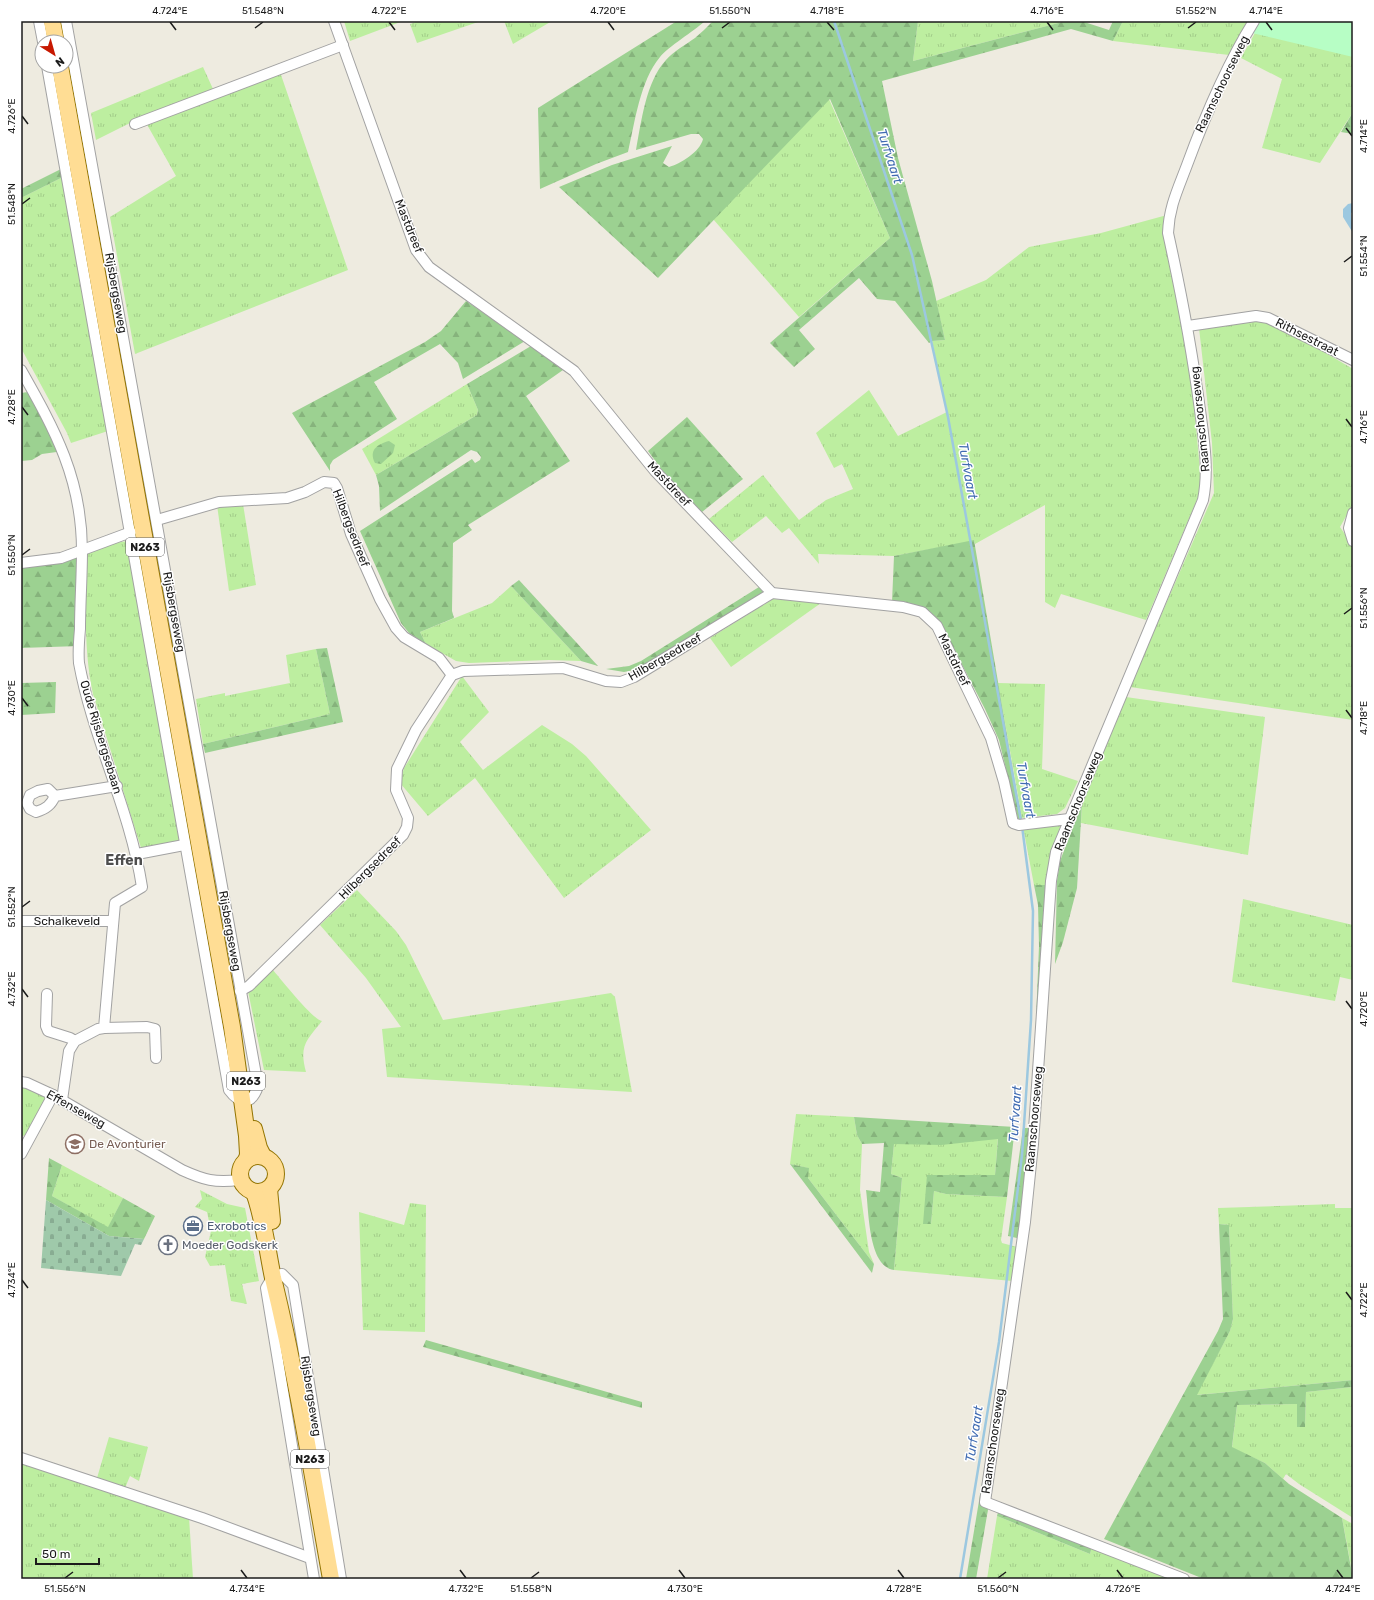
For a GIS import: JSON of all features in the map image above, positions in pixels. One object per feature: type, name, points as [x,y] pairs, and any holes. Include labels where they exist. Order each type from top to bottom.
[{"type":"main road","points":[[52,21],[54,34]]},
{"type":"main road","name":"Rijsbergseweg","points":[[61,74],[232,1027],[250,1095],[255,1135],[263,1156]]},
{"type":"main road","name":"Rijsbergseweg","points":[[247,1159],[250,1095]]},
{"type":"main road","points":[[247,1159],[259,1155],[263,1156]]},
{"type":"main road","name":"N263","points":[[262,1190],[277,1177],[273,1163],[263,1156]]},
{"type":"main road","name":"N263","points":[[239,1180],[242,1164],[247,1159]]},
{"type":"main road","points":[[239,1180],[248,1189],[262,1190]]},
{"type":"main road","name":"Rijsbergseweg","points":[[262,1190],[261,1212],[278,1281],[331,1579]]},
{"type":"street","points":[[39,21],[41,34]]},
{"type":"street","name":"Rijsbergseweg","points":[[66,21],[157,520],[240,991],[250,1095]]},
{"type":"street","name":"Mastdreef","points":[[334,21],[416,250],[429,267],[574,371],[654,471],[772,593],[903,607],[922,612],[937,626],[992,738],[1004,782],[1010,817],[1013,823],[1022,825],[1069,819]]},
{"type":"street","name":"Raamschoorseweg","points":[[1184,1579],[985,1502],[1025,1222],[1033,1144],[1051,881],[1056,852],[1203,500],[1207,482],[1206,456],[1188,326],[1168,233],[1169,214],[1204,118],[1244,37],[1254,21]]},
{"type":"street","points":[[135,124],[343,45]]},
{"type":"street","points":[[48,74],[131,532],[184,845],[229,1090],[235,1099],[250,1095]]},
{"type":"street","name":"Rithsestraat","points":[[1188,326],[1256,316],[1268,318],[1353,360]]},
{"type":"street","name":"Oude Rijsbergsebaan","points":[[21,370],[52,424],[72,476],[79,504],[82,549],[79,660],[86,696],[137,854],[142,887],[115,903],[112,921],[104,1028]]},
{"type":"street","name":"Hilbergsedreef","points":[[157,520],[219,502],[287,498],[305,492],[324,482],[334,483],[337,488],[354,541],[380,599],[396,628],[404,636],[440,658],[452,675]]},
{"type":"street","points":[[1353,513],[1349,528],[1353,541]]},
{"type":"street","points":[[21,563],[61,558],[131,532]]},
{"type":"street","name":"Hilbergsedreef","points":[[240,991],[249,986],[403,835],[407,827],[408,818],[396,790],[397,769],[416,730],[452,675],[463,671],[563,668],[606,681],[621,682],[634,678],[772,593]]},
{"type":"street","points":[[55,796],[116,786]]},
{"type":"street","points":[[137,854],[184,845]]},
{"type":"street","name":"Schalkeveld","points":[[21,921],[112,921]]},
{"type":"street","points":[[47,994],[46,1026],[48,1031],[75,1041]]},
{"type":"street","points":[[62,1100],[69,1051],[75,1041],[98,1029],[147,1027],[155,1029],[156,1058]]},
{"type":"street","name":"Effenseweg","points":[[21,1082],[27,1083],[53,1095],[196,1177],[209,1180],[239,1180]]},
{"type":"street","points":[[22,1151],[53,1095]]},
{"type":"street","name":"Rijsbergseweg","points":[[278,1281],[310,1558],[314,1579]]},
{"type":"street","name":"Rijsbergseweg","points":[[278,1281],[341,1579]]},
{"type":"street","points":[[21,1458],[202,1518],[310,1558]]},
{"type":"green space","points":[[344,21],[403,21],[350,41]]},
{"type":"green space","points":[[419,21],[481,21],[417,43],[410,24]]},
{"type":"green space","points":[[504,21],[552,21],[513,44]]},
{"type":"green space","points":[[677,21],[705,21],[664,53],[653,67],[639,102],[628,152],[596,164],[540,189],[538,108]]},
{"type":"green space","points":[[713,21],[918,21],[913,61],[1066,21],[1081,21],[1109,30],[1113,21],[1123,21],[1113,41],[1071,29],[882,81],[898,158],[932,281],[945,340],[932,341],[929,343],[895,301],[877,299],[859,278],[799,330],[815,349],[794,367],[770,343],[890,238],[830,99],[658,278],[559,187],[612,165],[672,146],[663,163],[669,167],[679,163],[694,153],[703,139],[699,134],[691,134],[636,150],[645,103],[659,69],[672,54],[695,38]]},
{"type":"green space","points":[[918,21],[1066,21],[913,61]]},
{"type":"green space","points":[[1123,21],[1249,21],[1229,55],[1113,41]]},
{"type":"green space","points":[[1256,21],[1353,21],[1353,57],[1252,33]]},
{"type":"green space","points":[[1256,31],[1353,53],[1353,112],[1320,163],[1262,148],[1282,79],[1241,58]]},
{"type":"green space","points":[[203,67],[213,89],[152,112],[96,140],[91,113]]},
{"type":"green space","points":[[280,72],[348,270],[135,354],[110,217],[176,176],[145,121]]},
{"type":"green space","points":[[829,99],[890,238],[799,317],[713,219]]},
{"type":"green space","points":[[1353,112],[1353,134],[1341,132]]},
{"type":"green space","points":[[61,169],[63,177],[21,198],[21,189]]},
{"type":"green space","points":[[63,177],[108,431],[71,443],[21,348],[21,198]]},
{"type":"green space","points":[[1167,215],[1192,382],[1201,482],[1199,495],[1146,620],[1061,594],[1055,608],[1045,602],[1045,505],[975,544],[974,541],[894,556],[818,554],[819,564],[789,528],[782,533],[766,516],[732,542],[709,519],[763,475],[799,520],[826,500],[853,489],[842,464],[834,468],[816,433],[869,390],[898,436],[947,412],[932,341],[945,340],[936,301],[986,280],[1029,247],[1101,233]]},
{"type":"green space","points":[[466,301],[525,341],[463,379],[458,363],[440,344],[374,382],[397,419],[333,460],[330,465],[330,471],[292,413],[425,342],[441,331]]},
{"type":"green space","points":[[1266,320],[1273,322],[1353,369],[1353,504],[1340,527],[1353,546],[1353,720],[1130,687],[1214,493],[1212,443],[1199,328]]},
{"type":"green space","points":[[531,346],[563,370],[526,396],[570,461],[468,525],[472,530],[453,543],[452,611],[454,618],[420,632],[426,644],[409,633],[401,623],[360,531],[472,459],[475,463],[480,460],[481,457],[477,452],[471,450],[380,511],[379,486],[376,475],[477,415],[478,410],[467,384]]},
{"type":"green space","points":[[467,384],[478,410],[477,415],[376,475],[362,449]]},
{"type":"green space","points":[[35,391],[64,451],[42,454],[32,460],[21,461],[21,393]]},
{"type":"green space","points":[[687,417],[743,479],[702,512],[668,478],[648,451]]},
{"type":"green space","points":[[389,441],[395,445],[393,453],[381,464],[375,463],[373,451],[381,444]]},
{"type":"green space","points":[[243,504],[256,585],[229,591],[217,505]]},
{"type":"green space","points":[[974,540],[1022,818],[1018,819],[999,740],[985,709],[942,626],[936,619],[920,608],[892,602],[894,556]]},
{"type":"green space","points":[[128,541],[181,841],[142,851],[93,694],[86,641],[87,553],[114,543]]},
{"type":"green space","points":[[78,555],[79,646],[21,648],[21,564]]},
{"type":"green space","points":[[519,580],[598,666],[581,661],[511,586]]},
{"type":"green space","points":[[511,586],[581,661],[549,660],[469,663],[456,661],[426,644],[420,632],[492,603]]},
{"type":"green space","points":[[759,587],[764,593],[644,668],[624,672],[606,669],[629,666],[641,661]]},
{"type":"green space","points":[[773,599],[821,603],[731,667],[710,638]]},
{"type":"green space","points":[[327,648],[343,722],[205,753],[203,744],[330,714],[316,649]]},
{"type":"green space","points":[[316,649],[330,714],[203,744],[196,699],[225,693],[225,696],[290,683],[286,655]]},
{"type":"green space","points":[[462,676],[489,712],[460,742],[483,770],[542,725],[572,744],[586,756],[651,830],[564,898],[475,778],[428,816],[400,783],[404,768]]},
{"type":"green space","points":[[56,682],[55,713],[21,715],[21,683]]},
{"type":"green space","points":[[998,683],[1045,684],[1042,769],[1078,781],[1065,808],[1057,814],[1022,818]]},
{"type":"green space","points":[[1126,697],[1265,717],[1248,855],[1081,823],[1082,804]]},
{"type":"green space","points":[[1082,804],[1077,888],[1063,942],[1055,964],[1057,881],[1060,861]]},
{"type":"green space","points":[[1061,824],[1054,845],[1048,885],[1034,885],[1023,827]]},
{"type":"green space","points":[[1034,885],[1048,885],[1040,1120],[1026,1240],[1008,1236],[1023,1128],[1031,1128],[1032,1118],[1039,946],[1038,905]]},
{"type":"green space","points":[[357,890],[396,931],[406,945],[443,1020],[611,993],[615,997],[632,1092],[387,1077],[382,1029],[401,1027],[366,978],[320,925]]},
{"type":"green space","points":[[1243,899],[1353,925],[1353,980],[1340,977],[1335,1001],[1232,982]]},
{"type":"green space","points":[[272,969],[304,1006],[317,1019],[322,1021],[305,1044],[303,1056],[306,1072],[264,1070],[248,991]]},
{"type":"green space","points":[[21,1087],[47,1096],[25,1135],[21,1137]]},
{"type":"green space","points":[[796,1114],[854,1117],[857,1135],[862,1144],[860,1190],[869,1252],[874,1264],[808,1178],[808,1168],[790,1164]]},
{"type":"green space","points":[[854,1117],[1015,1127],[1007,1197],[946,1194],[934,1191],[931,1224],[923,1224],[927,1175],[995,1175],[998,1139],[941,1145],[894,1144],[891,1174],[902,1178],[894,1270],[885,1266],[879,1259],[871,1236],[866,1190],[880,1192],[884,1143],[862,1144],[857,1135]]},
{"type":"green space","points":[[998,1138],[995,1175],[927,1175],[931,1224],[934,1191],[946,1194],[1007,1197],[1001,1240],[1002,1243],[1017,1247],[1012,1281],[894,1270],[902,1178],[891,1174],[894,1144]]},
{"type":"green space","points":[[49,1158],[62,1165],[52,1196],[108,1227],[123,1198],[155,1216],[144,1239],[109,1236],[46,1200]]},
{"type":"green space","points":[[790,1164],[809,1168],[808,1178],[874,1264],[872,1273]]},
{"type":"green space","points":[[62,1165],[123,1198],[108,1228],[52,1196]]},
{"type":"green space","points":[[200,1190],[227,1204],[245,1208],[259,1281],[242,1284],[247,1304],[231,1301],[225,1265],[210,1266],[205,1257],[211,1231],[207,1212],[195,1207],[202,1199]]},
{"type":"green space","points":[[46,1200],[109,1236],[144,1239],[141,1245],[135,1244],[121,1276],[41,1268]]},
{"type":"green space","points":[[410,1203],[426,1205],[425,1332],[363,1330],[359,1212],[404,1225]]},
{"type":"green space","points":[[1335,1204],[1335,1208],[1353,1208],[1353,1380],[1196,1395],[1230,1331],[1233,1319],[1229,1225],[1219,1224],[1218,1208]]},
{"type":"green space","points":[[1219,1224],[1229,1225],[1233,1319],[1230,1331],[1197,1395],[1353,1380],[1353,1387],[1306,1392],[1305,1427],[1297,1427],[1297,1404],[1237,1405],[1232,1447],[1265,1463],[1289,1484],[1342,1518],[1353,1579],[1204,1579],[1104,1539],[1218,1331],[1223,1319]]},
{"type":"green space","points":[[426,1340],[642,1402],[642,1408],[423,1347]]},
{"type":"green space","points":[[1353,1387],[1353,1518],[1299,1484],[1286,1474],[1283,1479],[1265,1463],[1232,1448],[1237,1405],[1297,1404],[1297,1427],[1305,1427],[1306,1392]]},
{"type":"green space","points":[[991,1429],[989,1504],[976,1579],[966,1579]]},
{"type":"green space","points":[[109,1437],[148,1447],[139,1481],[130,1476],[125,1488],[97,1478]]},
{"type":"green space","points":[[21,1461],[189,1517],[193,1579],[21,1579]]},
{"type":"green space","points":[[999,1508],[1092,1546],[1090,1554],[997,1516]]},
{"type":"green space","points":[[997,1516],[1090,1554],[1092,1546],[1174,1579],[987,1579]]},
{"type":"green space","points":[[1342,1518],[1353,1524],[1353,1577]]},
{"type":"water","points":[[1353,203],[1353,212],[1351,213],[1353,233],[1343,217],[1343,209],[1348,204]]},
{"type":"waterway","name":"Turfvaart","points":[[834,21],[912,255],[948,417],[1021,821]]},
{"type":"waterway","name":"Turfvaart","points":[[960,1579],[999,1342],[1022,1155],[1031,1020],[1033,911],[1022,826]]},
{"type":"place","name":"De Avonturier","points":[[75,1144]]},
{"type":"place","name":"Exrobotics","points":[[193,1226]]},
{"type":"place","name":"Moeder Godskerk","points":[[168,1245]]},
{"type":"district","name":"Effen","points":[[124,860]]}]
